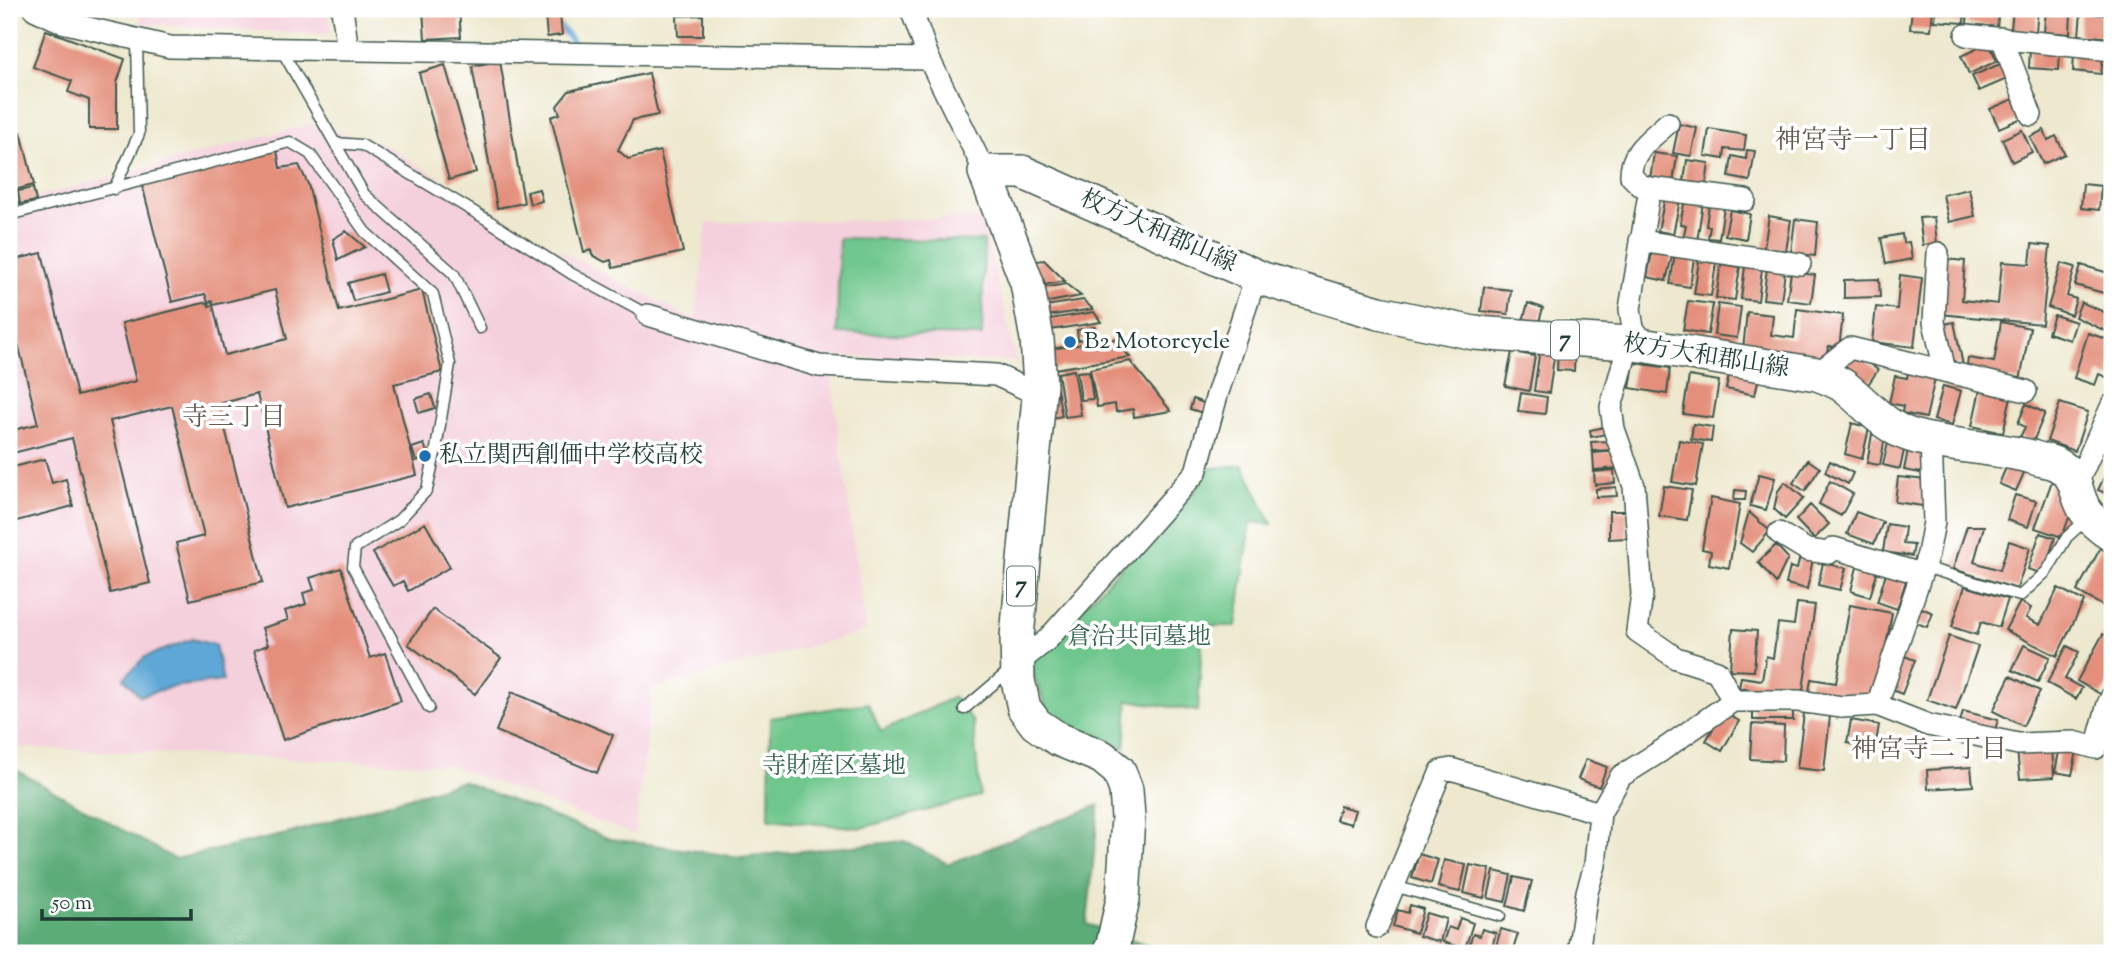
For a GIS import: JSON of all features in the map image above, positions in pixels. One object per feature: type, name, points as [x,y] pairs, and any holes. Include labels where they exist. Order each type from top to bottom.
[{"type":"main road","name":"枚方大和郡山線","points":[[985,172],[1022,172],[1256,276],[1379,313],[1474,333],[1637,345],[1817,374],[1839,383],[1879,419],[1914,437],[2018,453],[2057,464],[2071,475],[2084,508],[2101,525]]},
{"type":"main road","name":"7","points":[[985,172],[1027,283],[1037,339],[1039,394],[1017,637],[1018,680],[1024,708],[1036,724],[1058,739],[1102,757],[1119,771],[1126,790],[1128,817],[1123,899],[1109,953]]},
{"type":"street","points":[[34,9],[62,22],[170,47],[929,59]]},
{"type":"street","points":[[342,9],[348,50]]},
{"type":"street","points":[[911,9],[929,59],[985,172]]},
{"type":"street","points":[[1966,35],[2112,50]]},
{"type":"street","points":[[2002,38],[2031,115]]},
{"type":"street","points":[[1668,123],[1637,152],[1631,164],[1631,176],[1640,185],[1650,188],[1745,200]]},
{"type":"street","points":[[1650,188],[1630,309],[1637,345],[1611,407],[1614,429],[1634,486],[1642,594],[1637,631],[1676,658],[1717,671],[1733,701]]},
{"type":"street","points":[[1640,241],[1800,264]]},
{"type":"street","points":[[1938,253],[1934,323],[1945,371]]},
{"type":"street","points":[[1018,663],[1048,639],[1196,472],[1217,395],[1256,276]]},
{"type":"street","points":[[648,314],[819,366],[996,375],[1039,394]]},
{"type":"street","points":[[1817,374],[1850,348],[2026,391]]},
{"type":"street","points":[[2076,486],[2109,419]]},
{"type":"street","points":[[1877,705],[1923,571],[1934,522],[1931,439]]},
{"type":"street","points":[[1779,533],[1807,550],[1829,553],[1834,548],[1923,571]]},
{"type":"street","points":[[1578,953],[1587,892],[1595,864],[1600,813],[1621,776],[1733,701],[1798,701],[1842,707],[1877,705],[1928,724],[2018,744],[2074,742],[2096,748],[2112,696]]},
{"type":"street","points":[[1377,927],[1441,771],[1451,769],[1600,813]]},
{"type":"lane","points":[[114,189],[139,134],[137,41]]},
{"type":"lane","points":[[281,49],[364,194],[454,274],[480,328]]},
{"type":"lane","points":[[9,215],[290,142],[310,154],[365,232],[433,294],[450,363],[427,490],[399,520],[355,548],[354,567],[429,708]]},
{"type":"lane","points":[[335,143],[362,145],[572,274],[648,314]]},
{"type":"lane","points":[[1923,571],[2020,596],[2047,571],[2067,537],[2101,525]]},
{"type":"lane","points":[[964,709],[1018,663]]},
{"type":"lane","points":[[1394,886],[1500,916]]},
{"type":"shaded area","points":[[139,9],[328,9],[331,35],[141,24]]},
{"type":"shaded area","name":"私立関西創価中学校高校","points":[[312,124],[385,145],[554,247],[695,320],[707,223],[982,218],[1017,362],[828,356],[866,631],[652,689],[635,835],[448,765],[9,747],[9,204]]},
{"type":"green space","points":[[839,238],[984,241],[982,336],[837,333]]},
{"type":"green space","name":"倉治共同墓地","points":[[1243,465],[1272,524],[1251,522],[1236,626],[1203,626],[1198,711],[1128,700],[1125,748],[1051,720],[1029,663],[1200,485],[1205,469]]},
{"type":"green space","name":"寺財産区墓地","points":[[954,697],[973,722],[980,796],[861,828],[769,819],[770,718],[868,703],[881,732]]},
{"type":"green space","points":[[9,766],[175,859],[291,833],[462,781],[610,839],[740,857],[904,841],[948,864],[1099,805],[1087,924],[1170,953],[9,953]]},
{"type":"water","points":[[192,639],[215,645],[223,681],[171,687],[140,696],[124,678],[145,657]]},
{"type":"building","points":[[459,9],[461,37],[425,39],[423,10]]},
{"type":"building","points":[[1912,9],[1933,9],[1931,30],[1910,29]]},
{"type":"building","points":[[1936,9],[1965,9],[1964,23],[1935,21]]},
{"type":"building","points":[[1968,9],[1999,9],[1997,27],[1967,24]]},
{"type":"building","points":[[2013,9],[2038,9],[2036,32],[2011,29]]},
{"type":"building","points":[[2046,10],[2071,12],[2070,34],[2044,32]]},
{"type":"building","points":[[2081,13],[2112,16],[2112,38],[2079,35]]},
{"type":"building","points":[[560,14],[562,35],[547,37],[545,15]]},
{"type":"building","points":[[703,15],[703,36],[678,36],[677,16]]},
{"type":"building","points":[[46,30],[125,59],[117,83],[117,129],[89,129],[89,100],[68,92],[72,81],[33,67]]},
{"type":"building","points":[[1989,43],[1997,61],[1969,74],[1961,56]]},
{"type":"building","points":[[2030,49],[2060,51],[2059,70],[2029,68]]},
{"type":"building","points":[[2074,54],[2103,57],[2101,74],[2073,71]]},
{"type":"building","points":[[500,61],[524,203],[497,208],[472,66]]},
{"type":"building","points":[[2000,64],[2007,79],[1979,91],[1972,76]]},
{"type":"building","points":[[445,65],[476,172],[449,180],[419,73]]},
{"type":"building","points":[[649,73],[658,115],[633,120],[618,150],[628,159],[660,151],[683,252],[613,268],[611,260],[605,262],[592,255],[591,250],[584,252],[551,117],[560,114],[557,106],[569,91]]},
{"type":"building","points":[[2013,99],[2022,118],[1999,128],[1990,109]]},
{"type":"building","points":[[1679,124],[1697,128],[1691,156],[1673,153]]},
{"type":"building","points":[[1709,129],[1746,135],[1744,151],[1725,149],[1724,159],[1705,156]]},
{"type":"building","points":[[2022,130],[2032,152],[2012,162],[2002,139]]},
{"type":"building","points":[[2044,130],[2048,140],[2056,136],[2065,154],[2043,164],[2030,137]]},
{"type":"building","points":[[21,132],[34,185],[9,191],[9,135]]},
{"type":"building","points":[[277,150],[280,168],[299,165],[308,184],[339,311],[422,290],[442,372],[394,384],[417,475],[285,508],[257,394],[219,404],[263,582],[190,600],[176,543],[204,536],[172,406],[110,421],[150,583],[110,593],[72,438],[9,454],[9,431],[38,424],[9,307],[9,261],[42,253],[77,396],[136,381],[122,323],[208,302],[205,294],[172,302],[142,184]],"holes":[[[275,290],[287,339],[225,355],[213,305]]]},
{"type":"building","points":[[1747,150],[1755,151],[1750,181],[1729,177],[1732,156],[1746,159]]},
{"type":"building","points":[[1654,153],[1677,156],[1673,183],[1650,179]]},
{"type":"building","points":[[1687,160],[1709,163],[1706,185],[1684,181]]},
{"type":"building","points":[[2105,163],[2112,164],[2112,186],[2104,186]]},
{"type":"building","points":[[2083,184],[2101,186],[2099,210],[2081,208]]},
{"type":"building","points":[[33,188],[36,201],[20,204],[18,191]]},
{"type":"building","points":[[539,189],[542,201],[530,204],[527,192]]},
{"type":"building","points":[[1969,189],[1975,216],[1949,222],[1943,195]]},
{"type":"building","points":[[1665,197],[1680,200],[1673,234],[1658,231]]},
{"type":"building","points":[[1685,199],[1703,202],[1697,242],[1683,239],[1686,225],[1680,224]]},
{"type":"building","points":[[1709,205],[1724,207],[1719,239],[1708,238],[1710,227],[1706,226]]},
{"type":"building","points":[[1730,210],[1750,214],[1746,239],[1725,235]]},
{"type":"building","points":[[1769,216],[1791,220],[1786,251],[1764,248]]},
{"type":"building","points":[[1934,217],[1937,243],[1923,245],[1919,218]]},
{"type":"building","points":[[1795,219],[1818,222],[1815,256],[1791,253]]},
{"type":"building","points":[[346,231],[365,247],[338,260],[333,239]]},
{"type":"building","points":[[1902,234],[1903,243],[1909,242],[1912,259],[1886,264],[1881,238]]},
{"type":"building","points":[[2032,244],[2050,246],[2042,324],[1940,314],[1945,259],[1965,261],[1962,300],[1998,304],[2002,262],[2030,264]]},
{"type":"building","points":[[1652,252],[1672,256],[1666,281],[1647,277]]},
{"type":"building","points":[[1675,254],[1694,257],[1690,287],[1670,284]]},
{"type":"building","points":[[1044,260],[1065,281],[1034,287],[1030,262]]},
{"type":"building","points":[[1699,261],[1716,263],[1711,296],[1694,294]]},
{"type":"building","points":[[2061,263],[2075,267],[2067,296],[2076,299],[2071,315],[2048,307]]},
{"type":"building","points":[[1721,264],[1740,267],[1735,300],[1716,298]]},
{"type":"building","points":[[2081,265],[2112,274],[2107,294],[2075,285]]},
{"type":"building","points":[[1745,266],[1762,269],[1758,301],[1741,299]]},
{"type":"building","points":[[1767,268],[1785,271],[1781,301],[1763,299]]},
{"type":"building","points":[[1791,272],[1815,275],[1811,303],[1787,300]]},
{"type":"building","points":[[381,274],[386,292],[353,301],[348,283]]},
{"type":"building","points":[[1900,275],[1922,278],[1914,347],[1872,342],[1876,307],[1897,309]]},
{"type":"building","points":[[1879,279],[1880,297],[1844,298],[1844,280]]},
{"type":"building","points":[[1066,284],[1081,296],[1038,304],[1036,289]]},
{"type":"building","points":[[1484,287],[1511,290],[1508,314],[1481,311]]},
{"type":"building","points":[[2112,298],[2112,334],[2075,317],[2081,302],[2106,313]]},
{"type":"building","points":[[1083,300],[1093,309],[1040,317],[1039,307]]},
{"type":"building","points":[[1688,301],[1713,304],[1708,334],[1683,330]]},
{"type":"building","points":[[1528,303],[1543,308],[1538,325],[1523,321]]},
{"type":"building","points":[[1718,304],[1741,307],[1737,338],[1714,335]]},
{"type":"building","points":[[1797,309],[1843,315],[1839,348],[1829,346],[1824,359],[1743,349],[1747,312],[1773,315],[1771,335],[1794,338]]},
{"type":"building","points":[[1094,312],[1101,322],[1044,331],[1043,320]]},
{"type":"building","points":[[2054,315],[2076,322],[2070,340],[2048,333]]},
{"type":"building","points":[[1954,322],[1963,365],[1948,368],[1940,325]]},
{"type":"building","points":[[2001,322],[2030,328],[2020,381],[1966,372],[1968,358],[1994,362]]},
{"type":"building","points":[[1095,327],[1097,338],[1078,340],[1077,330]]},
{"type":"building","points":[[2088,333],[2112,341],[2111,379],[2099,374],[2095,385],[2074,378]]},
{"type":"building","points":[[1115,339],[1130,357],[1054,369],[1051,349]]},
{"type":"building","points":[[1558,347],[1575,348],[1574,371],[1557,370]]},
{"type":"building","points":[[1540,348],[1555,350],[1549,393],[1534,391]]},
{"type":"building","points":[[1512,352],[1535,356],[1529,391],[1505,386]]},
{"type":"building","points":[[1853,352],[1878,370],[1867,386],[1841,369]]},
{"type":"building","points":[[1130,361],[1171,411],[1134,417],[1133,409],[1116,412],[1115,404],[1097,407],[1090,369]]},
{"type":"building","points":[[1634,363],[1670,368],[1667,394],[1630,388]]},
{"type":"building","points":[[1731,366],[1760,372],[1755,395],[1726,389]]},
{"type":"building","points":[[1909,368],[1936,374],[1926,418],[1902,413],[1903,406],[1889,403],[1895,376],[1907,378]]},
{"type":"building","points":[[1074,370],[1081,415],[1065,417],[1058,373]]},
{"type":"building","points":[[1089,371],[1093,399],[1081,400],[1077,372]]},
{"type":"building","points":[[1054,374],[1062,416],[1043,420]]},
{"type":"building","points":[[1689,376],[1719,381],[1713,418],[1683,414]]},
{"type":"building","points":[[1981,385],[2012,392],[2003,433],[1972,426]]},
{"type":"building","points":[[1943,386],[1961,391],[1952,425],[1934,420]]},
{"type":"building","points":[[1521,393],[1547,397],[1545,414],[1518,411]]},
{"type":"building","points":[[431,394],[435,408],[419,413],[415,399]]},
{"type":"building","points":[[1193,399],[1206,404],[1203,413],[1190,409]]},
{"type":"building","points":[[2060,403],[2088,412],[2075,451],[2047,441]]},
{"type":"building","points":[[2026,404],[2045,413],[2033,442],[2020,437],[2025,427],[2018,423]]},
{"type":"building","points":[[1852,423],[1869,428],[1862,459],[1845,454]]},
{"type":"building","points":[[1693,424],[1713,427],[1711,442],[1691,439]]},
{"type":"building","points":[[1605,427],[1606,434],[1591,437],[1590,430]]},
{"type":"building","points":[[1872,434],[1885,437],[1880,465],[1867,463]]},
{"type":"building","points":[[1889,438],[1906,441],[1900,469],[1883,465]]},
{"type":"building","points":[[1679,440],[1703,444],[1696,486],[1672,482]]},
{"type":"building","points":[[1610,441],[1611,450],[1592,451],[1591,442]]},
{"type":"building","points":[[424,444],[429,457],[416,461],[412,448]]},
{"type":"building","points":[[1909,445],[1926,448],[1921,473],[1904,470]]},
{"type":"building","points":[[1618,451],[1619,468],[1594,470],[1593,453]]},
{"type":"building","points":[[2010,458],[2027,466],[2016,491],[1999,484]]},
{"type":"building","points":[[45,459],[52,483],[66,479],[73,506],[9,523],[9,468]]},
{"type":"building","points":[[1808,460],[1820,468],[1805,491],[1793,483]]},
{"type":"building","points":[[1830,461],[1853,473],[1848,484],[1825,472]]},
{"type":"building","points":[[1614,470],[1615,483],[1595,485],[1594,472]]},
{"type":"building","points":[[2106,473],[2112,476],[2112,496],[2098,490]]},
{"type":"building","points":[[1759,474],[1775,478],[1766,510],[1750,506]]},
{"type":"building","points":[[1898,477],[1926,480],[1923,506],[1895,502]]},
{"type":"building","points":[[1830,481],[1853,494],[1841,516],[1819,504]]},
{"type":"building","points":[[2052,481],[2072,488],[2075,501],[2062,537],[2035,528]]},
{"type":"building","points":[[1785,482],[1804,498],[1785,519],[1774,509],[1778,491]]},
{"type":"building","points":[[1664,486],[1692,490],[1687,520],[1659,516]]},
{"type":"building","points":[[1616,487],[1617,496],[1596,497],[1596,489]]},
{"type":"building","points":[[1735,490],[1746,491],[1745,500],[1734,500]]},
{"type":"building","points":[[2015,495],[2036,501],[2028,527],[2007,520]]},
{"type":"building","points":[[1711,498],[1740,504],[1729,568],[1709,564],[1711,551],[1702,549]]},
{"type":"building","points":[[1810,505],[1829,524],[1814,539],[1796,520]]},
{"type":"building","points":[[1609,511],[1627,511],[1627,538],[1609,539]]},
{"type":"building","points":[[1749,512],[1770,531],[1752,552],[1740,543]]},
{"type":"building","points":[[1856,512],[1883,522],[1874,544],[1847,534]]},
{"type":"building","points":[[425,523],[450,567],[408,591],[403,581],[393,586],[373,553]]},
{"type":"building","points":[[1887,524],[1905,527],[1903,544],[1914,545],[1912,556],[1883,552]]},
{"type":"building","points":[[1967,526],[1984,526],[1974,562],[2000,570],[2009,541],[2030,548],[2017,589],[1953,569]]},
{"type":"building","points":[[2040,533],[2055,538],[2043,574],[2028,569]]},
{"type":"building","points":[[2106,538],[2112,541],[2112,611],[2077,591]]},
{"type":"building","points":[[1776,545],[1788,558],[1776,583],[1758,562]]},
{"type":"building","points":[[1800,556],[1813,559],[1807,589],[1786,584],[1790,567],[1797,569]]},
{"type":"building","points":[[1823,563],[1846,568],[1840,590],[1818,585]]},
{"type":"building","points":[[1858,563],[1878,569],[1870,597],[1851,591]]},
{"type":"building","points":[[341,568],[370,658],[385,653],[401,701],[283,740],[254,650],[268,645],[262,628],[288,620],[285,611],[306,604],[303,593],[314,590],[310,578]]},
{"type":"building","points":[[1886,574],[1906,581],[1897,609],[1877,602]]},
{"type":"building","points":[[1965,586],[2008,599],[1999,627],[1981,622],[1977,635],[1952,627]]},
{"type":"building","points":[[2058,588],[2084,601],[2057,656],[2005,630],[2020,602],[2031,608],[2026,618],[2040,625]]},
{"type":"building","points":[[1797,603],[1815,605],[1802,697],[1739,688],[1741,677],[1762,680],[1766,656],[1773,658],[1778,623],[1794,625]]},
{"type":"building","points":[[1850,605],[1892,613],[1875,704],[1809,692],[1811,679],[1836,683]]},
{"type":"building","points":[[1917,606],[1933,613],[1927,627],[1911,621]]},
{"type":"building","points":[[433,609],[501,658],[475,694],[408,644]]},
{"type":"building","points":[[1733,629],[1757,631],[1754,671],[1730,670]]},
{"type":"building","points":[[2103,634],[2112,639],[2112,676],[2102,695],[2077,681]]},
{"type":"building","points":[[1949,636],[1978,646],[1956,710],[1927,700]]},
{"type":"building","points":[[2024,645],[2050,657],[2038,682],[2012,670]]},
{"type":"building","points":[[2067,646],[2079,652],[2065,679],[2082,688],[2076,699],[2047,683]]},
{"type":"building","points":[[1902,655],[1915,660],[1902,694],[1889,689]]},
{"type":"building","points":[[2010,676],[2040,691],[2023,726],[1993,711]]},
{"type":"building","points":[[512,692],[613,735],[597,773],[496,731]]},
{"type":"building","points":[[1753,705],[1793,705],[1793,720],[1753,720]]},
{"type":"building","points":[[1723,711],[1739,721],[1722,751],[1706,741]]},
{"type":"building","points":[[1963,711],[1998,720],[1994,733],[1960,723]]},
{"type":"building","points":[[1804,713],[1830,716],[1824,771],[1797,768]]},
{"type":"building","points":[[1851,720],[1879,725],[1875,748],[1847,743]]},
{"type":"building","points":[[1752,724],[1784,726],[1783,761],[1750,759]]},
{"type":"building","points":[[2060,747],[2077,751],[2072,775],[2055,772]]},
{"type":"building","points":[[2052,748],[2054,777],[2020,779],[2017,750]]},
{"type":"building","points":[[1586,759],[1607,767],[1599,787],[1578,779]]},
{"type":"building","points":[[1971,767],[1973,786],[1928,789],[1927,770]]},
{"type":"building","points":[[1340,806],[1355,810],[1351,824],[1336,820]]},
{"type":"building","points":[[1419,854],[1438,860],[1431,884],[1412,878]]},
{"type":"building","points":[[1444,860],[1466,865],[1460,892],[1438,887]]},
{"type":"building","points":[[1470,865],[1490,869],[1484,898],[1464,893]]},
{"type":"building","points":[[1494,871],[1511,875],[1505,902],[1488,898]]},
{"type":"building","points":[[1514,877],[1532,881],[1524,911],[1507,906]]},
{"type":"building","points":[[1410,905],[1423,909],[1416,933],[1393,926],[1398,910],[1408,913]]},
{"type":"building","points":[[1426,913],[1446,919],[1440,942],[1419,936]]},
{"type":"building","points":[[1460,918],[1473,923],[1465,949],[1443,942],[1448,927],[1456,930]]},
{"type":"building","points":[[1482,929],[1496,933],[1490,953],[1468,949],[1473,934],[1480,936]]},
{"type":"building","points":[[1501,929],[1518,934],[1512,953],[1494,953]]},
{"type":"waterway","points":[[545,9],[577,47]]},
{"type":"place","name":"B2 Motorcycle","points":[[1070,342]]},
{"type":"place","name":"私立関西創価中学校高校","points":[[425,456]]},
{"type":"district","name":"神宮寺一丁目","points":[[1853,141]]},
{"type":"district","name":"寺三丁目","points":[[234,418]]},
{"type":"district","name":"神宮寺二丁目","points":[[1929,750]]}]
